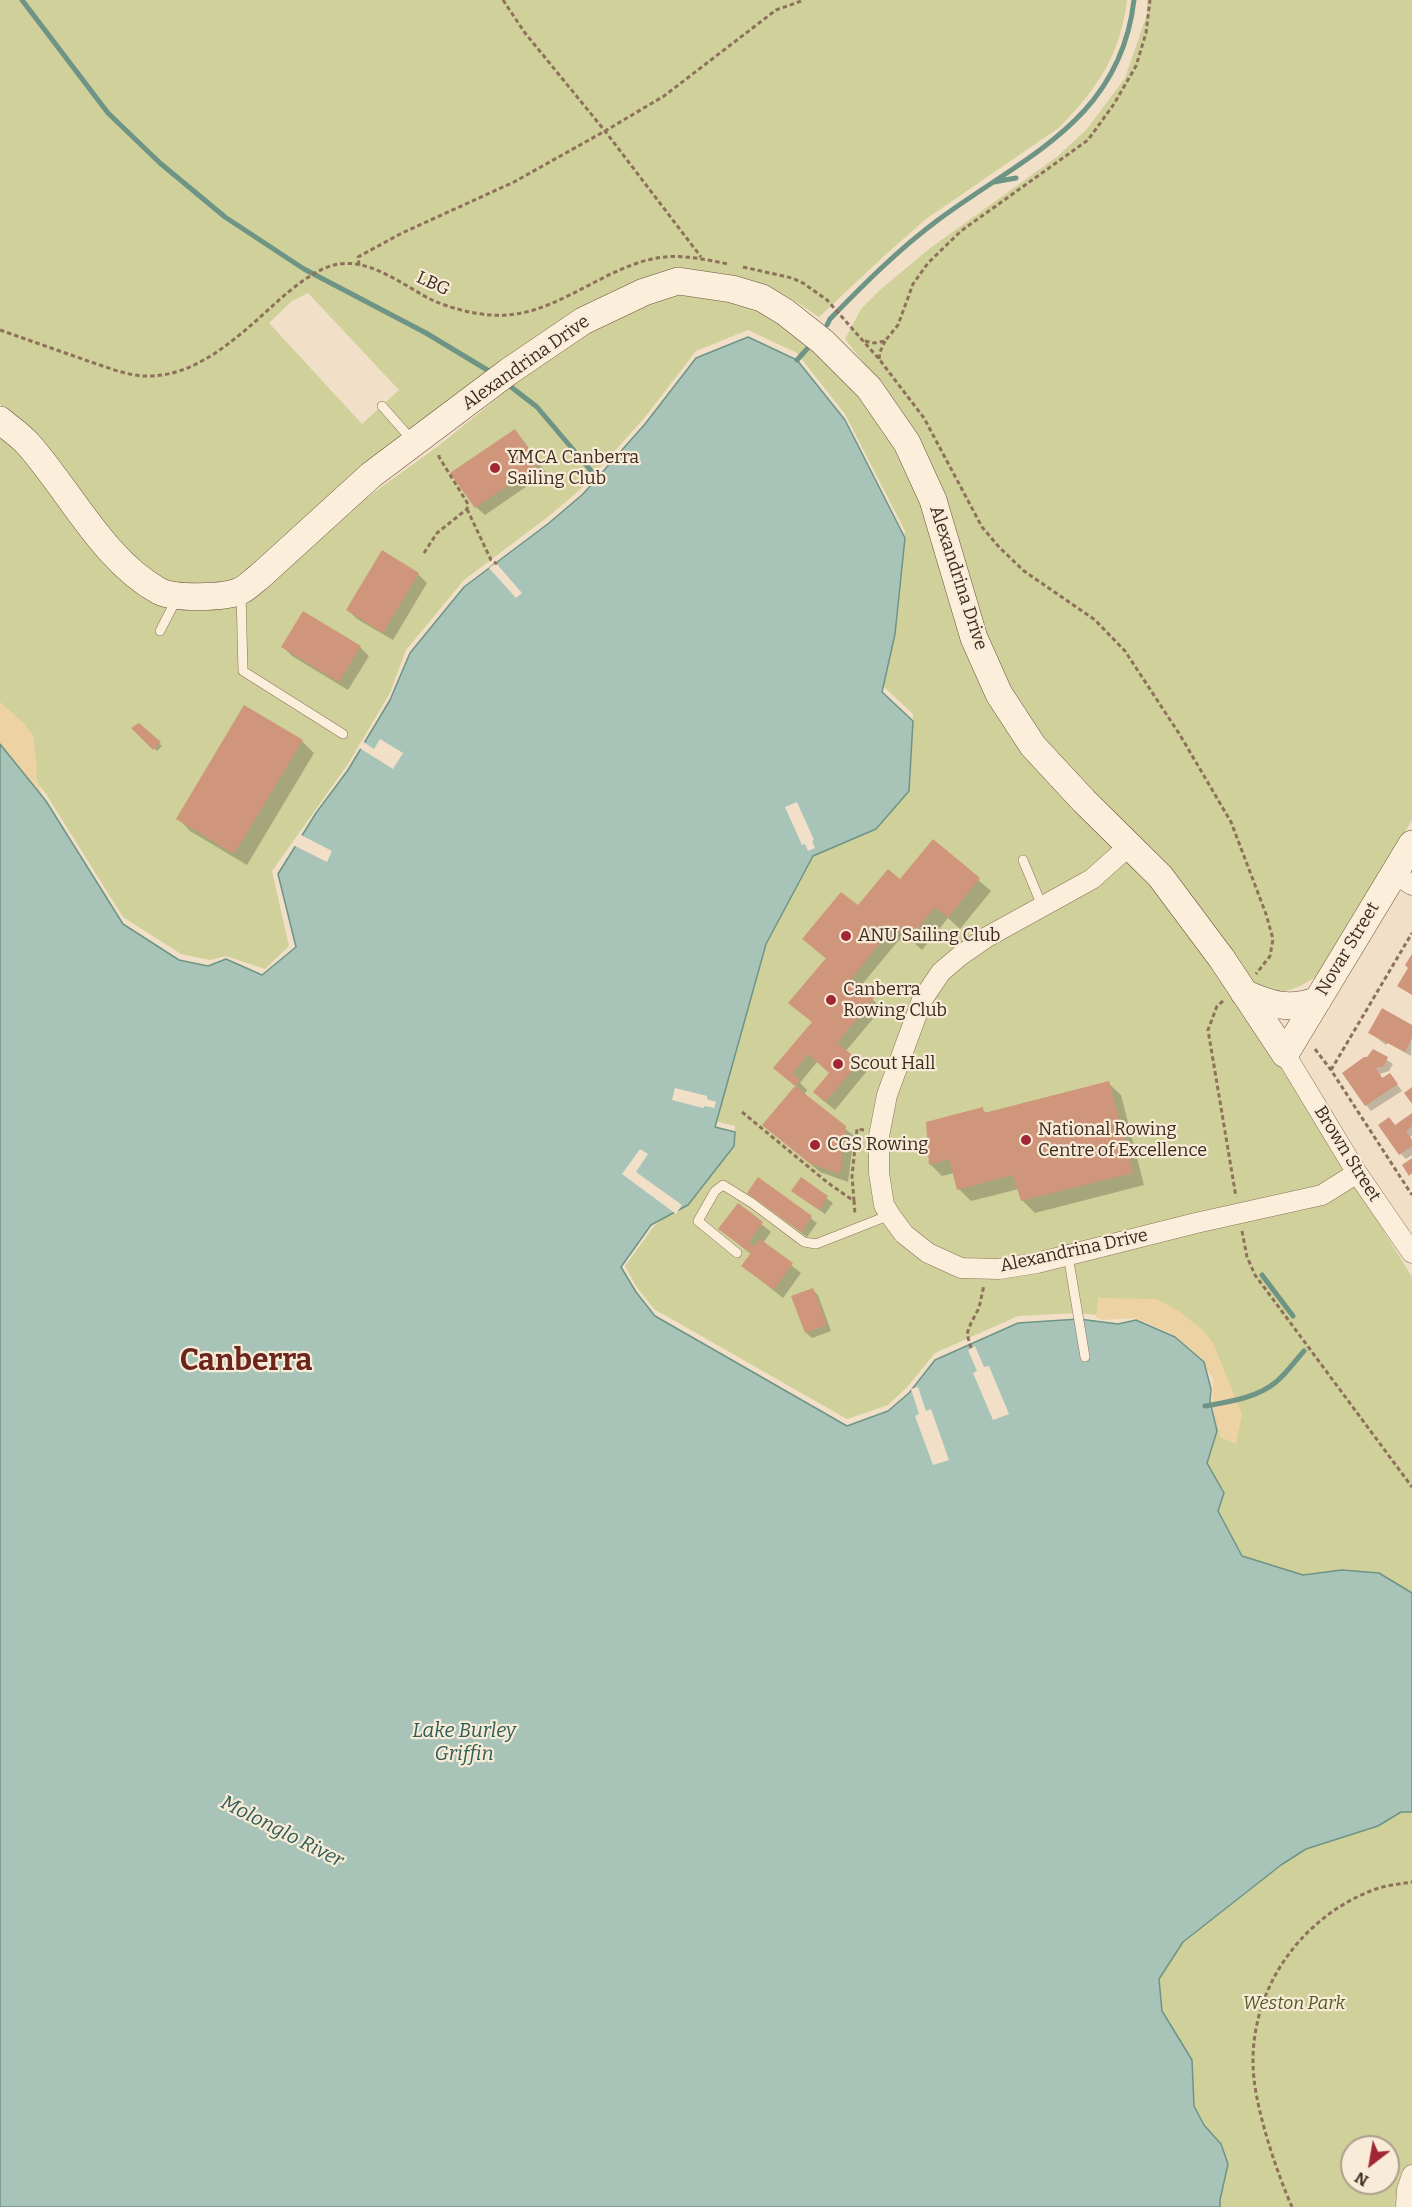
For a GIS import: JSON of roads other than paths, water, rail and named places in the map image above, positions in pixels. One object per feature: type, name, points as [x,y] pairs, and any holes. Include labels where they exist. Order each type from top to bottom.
[{"type":"main road","name":"Alexandrina Drive","points":[[0,420],[26,442],[113,552],[133,572],[161,592],[200,597],[218,596],[240,591],[259,577],[371,475],[427,446],[501,378],[583,321],[644,292],[678,281],[732,289],[762,298],[816,336],[869,388],[907,443],[933,500],[974,638],[999,694],[1033,746],[1084,801],[1160,876],[1245,993],[1285,1054]]},
{"type":"main road","name":"Novar Street","points":[[1285,1054],[1317,1000],[1403,879],[1412,844]]},
{"type":"main road","points":[[1245,993],[1266,1003],[1284,1006],[1303,1006],[1317,1000]]},
{"type":"street","name":"Alexandrina Drive","points":[[1130,845],[1092,879],[987,937],[961,955],[941,972],[922,1000],[887,1095],[879,1136],[879,1173],[884,1205],[890,1215],[904,1233],[928,1253],[961,1268],[999,1269],[1037,1263],[1322,1195],[1357,1173]]},
{"type":"street","name":"Brown Street","points":[[1285,1054],[1357,1173],[1412,1253]]},
{"type":"street","points":[[1406,2207],[1407,2190],[1412,2175]]},
{"type":"lane","points":[[382,406],[427,446]]},
{"type":"lane","points":[[240,591],[243,671],[343,734]]},
{"type":"lane","points":[[160,631],[179,594]]},
{"type":"lane","points":[[1023,860],[1042,906]]},
{"type":"lane","points":[[737,1253],[698,1221],[715,1191],[723,1185],[753,1203],[804,1242],[816,1244],[890,1215]]},
{"type":"lane","points":[[1068,1255],[1085,1357]]},
{"type":"water","name":"Lake Burley Griffin","points":[[748,337],[797,360],[845,420],[905,538],[895,634],[882,692],[913,721],[909,791],[876,829],[813,856],[766,944],[715,1127],[735,1132],[734,1146],[688,1205],[651,1225],[621,1267],[636,1292],[655,1316],[847,1426],[888,1411],[909,1393],[935,1360],[1018,1323],[1079,1319],[1118,1324],[1136,1320],[1175,1337],[1204,1362],[1211,1389],[1210,1401],[1217,1431],[1207,1463],[1224,1493],[1218,1511],[1242,1556],[1303,1575],[1342,1570],[1379,1573],[1412,1593],[1412,1812],[1401,1812],[1378,1826],[1306,1849],[1281,1865],[1183,1942],[1159,1979],[1162,2011],[1192,2060],[1194,2106],[1204,2125],[1221,2144],[1228,2164],[1220,2207],[0,2207],[0,744],[46,801],[123,924],[179,960],[208,966],[226,959],[262,975],[296,947],[278,874],[316,813],[348,770],[390,700],[410,653],[464,587],[549,523],[583,494],[645,424],[696,358]]},
{"type":"waterway","points":[[22,0],[108,113],[160,163],[225,217],[304,269],[426,333],[494,374]]},
{"type":"waterway","points":[[827,325],[830,319],[909,243],[938,220],[1034,154],[1089,106],[1110,76],[1125,42],[1134,0]]},
{"type":"waterway","points":[[994,182],[1016,178]]},
{"type":"waterway","points":[[797,360],[807,349]]},
{"type":"waterway","points":[[506,383],[537,407],[598,479]]},
{"type":"waterway","points":[[1262,1275],[1293,1316]]},
{"type":"waterway","points":[[1205,1406],[1260,1392],[1276,1382],[1304,1351]]},
{"type":"place","name":"YMCA Canberra Sailing Club","points":[[495,468]]},
{"type":"place","name":"ANU Sailing Club","points":[[846,936]]},
{"type":"place","name":"Canberra Rowing Club","points":[[831,1000]]},
{"type":"place","name":"Scout Hall","points":[[838,1064]]},
{"type":"place","name":"National Rowing Centre of Excellence","points":[[1026,1140]]},
{"type":"place","name":"CGS Rowing","points":[[815,1145]]},
{"type":"district","name":"Canberra","points":[[246,1362]]},
{"type":"water label","name":"Molonglo River","points":[[282,1832]]},
{"type":"park label","name":"Weston Park","points":[[1294,2004]]}]
